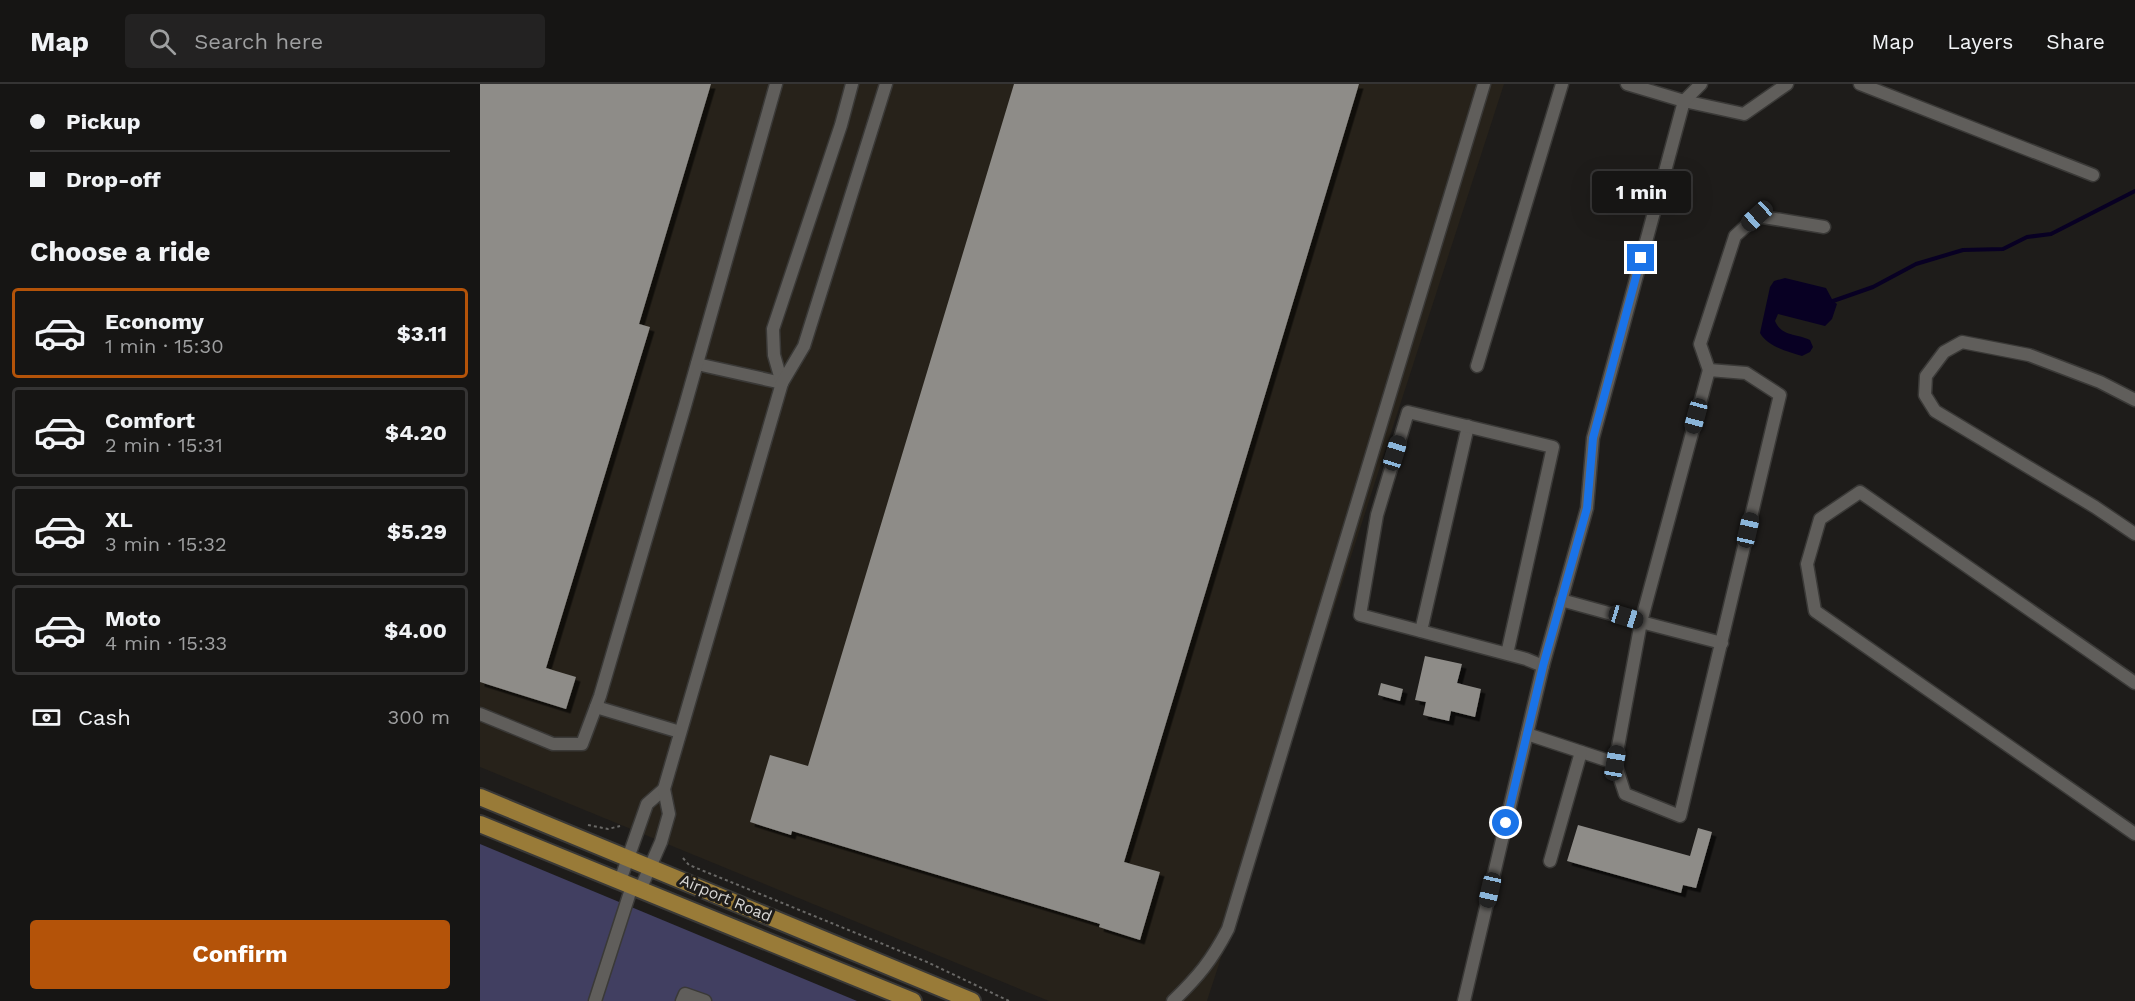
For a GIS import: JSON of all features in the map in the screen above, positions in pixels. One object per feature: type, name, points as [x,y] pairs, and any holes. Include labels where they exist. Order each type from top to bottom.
[{"type":"main road","name":"Airport Road","points":[[480,797],[972,1001]]},
{"type":"main road","name":"Airport Road","points":[[480,824],[914,1001]]},
{"type":"street","points":[[480,714],[553,744],[582,744],[596,707],[697,364],[776,84]]},
{"type":"street","points":[[782,383],[774,355],[773,329],[841,124],[852,84]]},
{"type":"street","points":[[631,886],[650,867],[669,814],[664,789],[782,383],[804,346],[886,84]]},
{"type":"street","points":[[1173,1001],[1192,983],[1213,957],[1227,929],[1484,84]]},
{"type":"street","points":[[1477,366],[1562,84]]},
{"type":"street","points":[[1628,84],[1684,101],[1744,114],[1787,84]]},
{"type":"street","points":[[1464,1001],[1543,666],[1587,508],[1593,438],[1684,101],[1701,84]]},
{"type":"street","points":[[1860,84],[2093,175]]},
{"type":"street","points":[[1708,370],[1746,373],[1780,395],[1680,816],[1625,794],[1615,763],[1641,622],[1708,370],[1700,344],[1735,236],[1757,216],[1824,227]]},
{"type":"street","points":[[2135,400],[2100,382],[2029,355],[1962,342],[1944,352],[1926,376],[1925,395],[1935,411],[2095,507],[2135,534]]},
{"type":"street","points":[[697,364],[782,383]]},
{"type":"street","points":[[1507,654],[1553,447],[1408,412],[1377,515],[1360,615],[1507,654],[1543,666]]},
{"type":"street","points":[[1421,631],[1468,426]]},
{"type":"street","points":[[2135,683],[1860,492],[1820,519],[1807,564],[1815,611],[2135,834]]},
{"type":"street","points":[[1561,600],[1722,643]]},
{"type":"street","points":[[596,707],[680,732]]},
{"type":"street","points":[[1527,734],[1615,763]]},
{"type":"street","points":[[1550,861],[1581,752]]},
{"type":"street","points":[[595,1001],[631,886],[629,858],[647,804],[664,789]]},
{"type":"street","points":[[682,1001],[685,994],[705,1001]]},
{"type":"path","points":[[683,858],[689,865],[927,962],[1009,1001]]},
{"type":"shaded area","points":[[480,84],[1504,84],[1207,1001],[1049,1001],[480,767]]},
{"type":"shaded area","points":[[1785,278],[1826,288],[1837,304],[1832,319],[1825,326],[1778,314],[1775,321],[1782,330],[1810,340],[1813,347],[1810,352],[1802,356],[1773,345],[1760,333],[1770,287],[1774,281]]},
{"type":"shaded area","points":[[480,844],[857,1001],[480,1001]]},
{"type":"building","points":[[480,84],[711,84],[639,324],[650,327],[546,668],[576,677],[566,709],[480,682]]},
{"type":"building","points":[[1014,84],[1359,84],[1124,862],[1160,872],[1140,940],[1099,927],[1100,924],[792,831],[791,835],[750,822],[770,755],[808,766]]},
{"type":"building","points":[[1425,656],[1462,664],[1457,683],[1481,689],[1475,717],[1451,711],[1449,721],[1423,715],[1426,702],[1415,700]]},
{"type":"building","points":[[1381,683],[1403,689],[1400,701],[1378,695]]},
{"type":"building","points":[[1578,825],[1690,856],[1698,828],[1712,832],[1696,888],[1683,885],[1681,893],[1567,861]]},
{"type":"waterway","points":[[1833,301],[1873,287],[1916,264],[1963,250],[2003,249],[2027,237],[2051,234],[2135,191]]},
{"type":"route","points":[[1506,823],[1543,666],[1587,508],[1593,438],[1641,258]]}]
